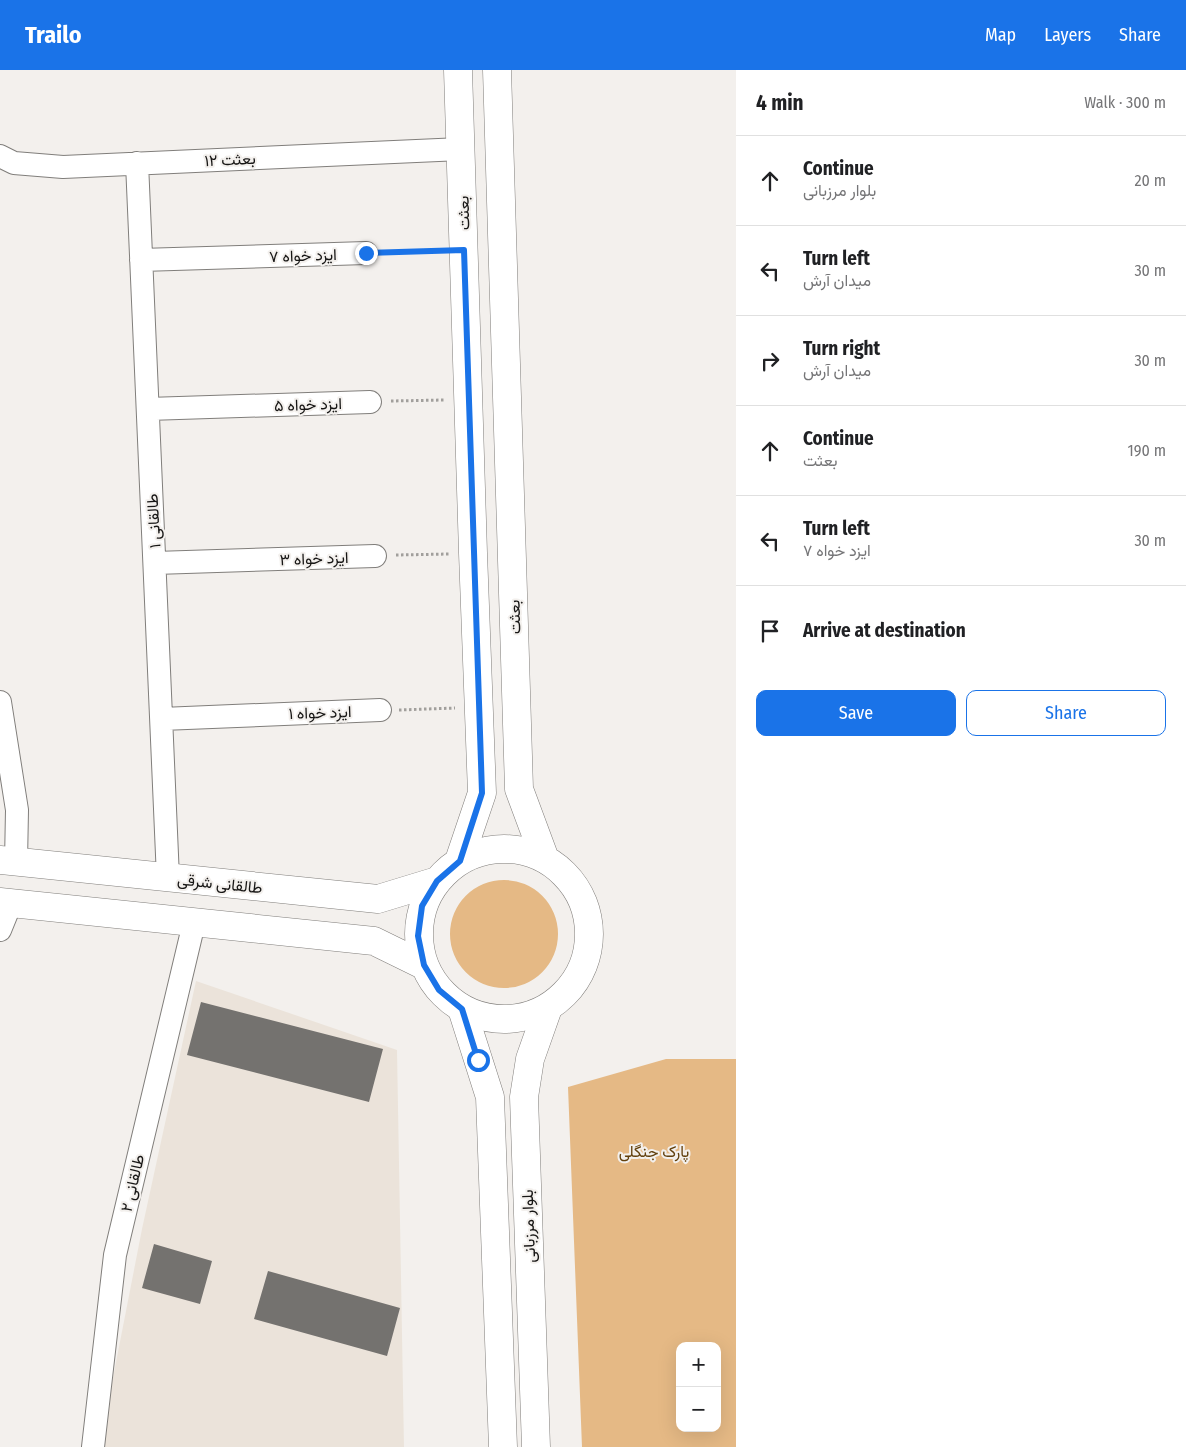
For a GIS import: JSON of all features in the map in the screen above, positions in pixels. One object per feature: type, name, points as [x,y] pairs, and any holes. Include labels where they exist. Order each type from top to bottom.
[{"type":"main road","name":"بعثت","points":[[458,70],[482,793],[460,861]]},
{"type":"main road","name":"بعثت","points":[[497,70],[519,789],[545,859]]},
{"type":"main road","points":[[461,149],[499,148]]},
{"type":"main road","points":[[487,850],[517,850],[545,859],[568,878],[584,904],[590,933],[585,962],[570,988],[548,1008],[520,1018],[490,1019],[462,1009],[439,990],[424,965],[418,936],[422,906],[437,881],[460,861],[487,850]]},
{"type":"main road","points":[[8,861],[6,903],[374,941],[424,965]]},
{"type":"main road","name":"طالقانی شرقی","points":[[8,861],[378,899],[437,881]]},
{"type":"main road","name":"بلوار مرزبانی","points":[[536,1447],[524,1097],[530,1059],[548,1008]]},
{"type":"main road","name":"بلوار مرزبانی","points":[[462,1009],[490,1097],[503,1447]]},
{"type":"street","name":"بعثت ۱۲","points":[[0,156],[14,163],[63,167],[461,149]]},
{"type":"street","name":"طالقانی ۱","points":[[137,164],[168,878]]},
{"type":"street","name":"ایزد خواه ۷","points":[[141,260],[366,253]]},
{"type":"street","name":"ایزد خواه ۵","points":[[148,409],[370,402]]},
{"type":"street","name":"ایزد خواه ۳","points":[[155,563],[375,556]]},
{"type":"street","points":[[0,702],[17,810],[8,861]]},
{"type":"street","name":"ایزد خواه ۱","points":[[162,719],[380,710]]},
{"type":"street","points":[[0,930],[6,903]]},
{"type":"street","name":"طالقانی ۲","points":[[93,1447],[115,1255],[194,923]]},
{"type":"path","points":[[366,253],[464,250]]},
{"type":"path","points":[[370,402],[468,399]]},
{"type":"path","points":[[375,556],[473,553]]},
{"type":"path","points":[[380,710],[479,708]]},
{"type":"shaded area","points":[[196,981],[397,1050],[404,1447],[104,1447],[110,1393],[142,1229]]},
{"type":"green space","points":[[504,880],[525,884],[542,896],[554,913],[558,934],[554,955],[542,972],[525,984],[504,988],[483,984],[466,972],[454,955],[450,934],[454,913],[466,896],[483,884]]},
{"type":"green space","name":"پارک جنگلی","points":[[666,1059],[736,1059],[736,1447],[582,1447],[568,1087]]},
{"type":"building","points":[[201,1002],[383,1049],[369,1102],[187,1055]]},
{"type":"building","points":[[154,1244],[212,1261],[200,1304],[142,1288]]},
{"type":"building","points":[[268,1271],[400,1308],[387,1356],[254,1319]]},
{"type":"route","points":[[366,253],[464,250],[482,793],[460,861],[437,881],[422,906],[418,936],[424,965],[439,990],[462,1009],[478,1060]]}]
